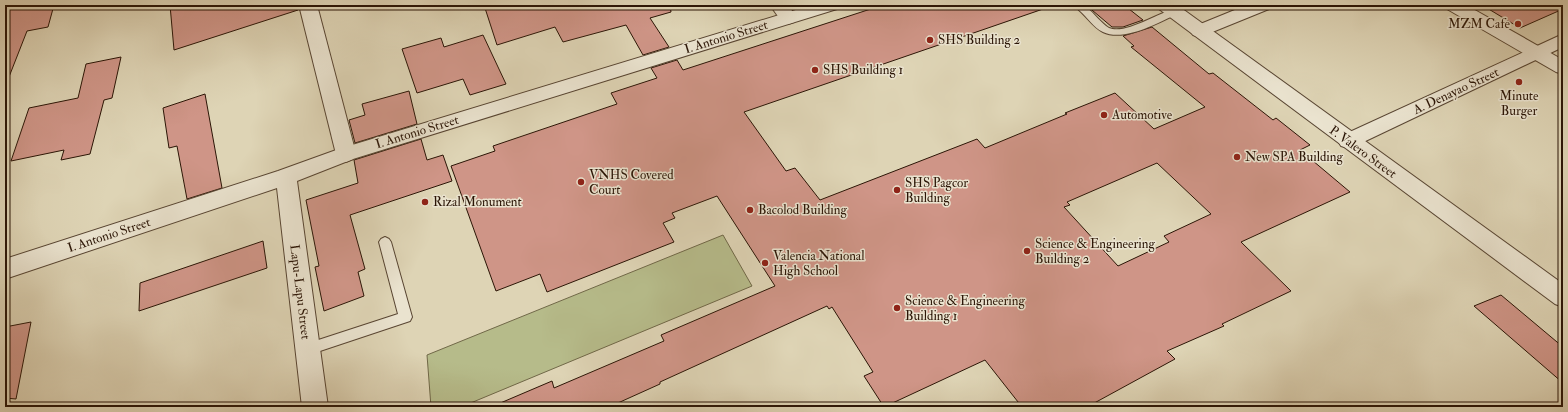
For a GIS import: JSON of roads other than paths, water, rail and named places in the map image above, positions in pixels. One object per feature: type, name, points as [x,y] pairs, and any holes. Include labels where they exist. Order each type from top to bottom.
[{"type":"street","points":[[308,5],[346,154]]},
{"type":"street","name":"I. Antonio Street","points":[[5,269],[286,177],[346,154],[784,11],[831,5]]},
{"type":"street","points":[[1199,31],[1263,5]]},
{"type":"street","points":[[1453,5],[1563,68]]},
{"type":"street","name":"P. Valero Street","points":[[1169,8],[1348,141],[1563,297]]},
{"type":"street","name":"A. Denayao Street","points":[[1348,141],[1563,40]]},
{"type":"street","name":"Lapu-Lapu Street","points":[[286,177],[315,407]]},
{"type":"lane","points":[[1083,9],[1106,30],[1113,33],[1127,30],[1169,8]]},
{"type":"lane","points":[[308,349],[405,317],[384,242]]},
{"type":"place","name":"MZM Cafe","points":[[1518,24]]},
{"type":"place","name":"SHS Building 2","points":[[930,40]]},
{"type":"place","name":"SHS Building 1","points":[[815,70]]},
{"type":"place","name":"Minute Burger","points":[[1519,82]]},
{"type":"place","name":"Automotive","points":[[1104,115]]},
{"type":"place","name":"New SPA Building","points":[[1237,157]]},
{"type":"place","name":"VNHS Covered Court","points":[[581,182]]},
{"type":"place","name":"SHS Pagcor Building","points":[[897,190]]},
{"type":"place","name":"Rizal Monument","points":[[425,202]]},
{"type":"place","name":"Bacolod Building","points":[[750,210]]},
{"type":"place","name":"Science & Engineering Building 2","points":[[1027,251]]},
{"type":"place","name":"Valencia National High School","points":[[765,263]]},
{"type":"place","name":"Science & Engineering Building 1","points":[[897,308]]}]
